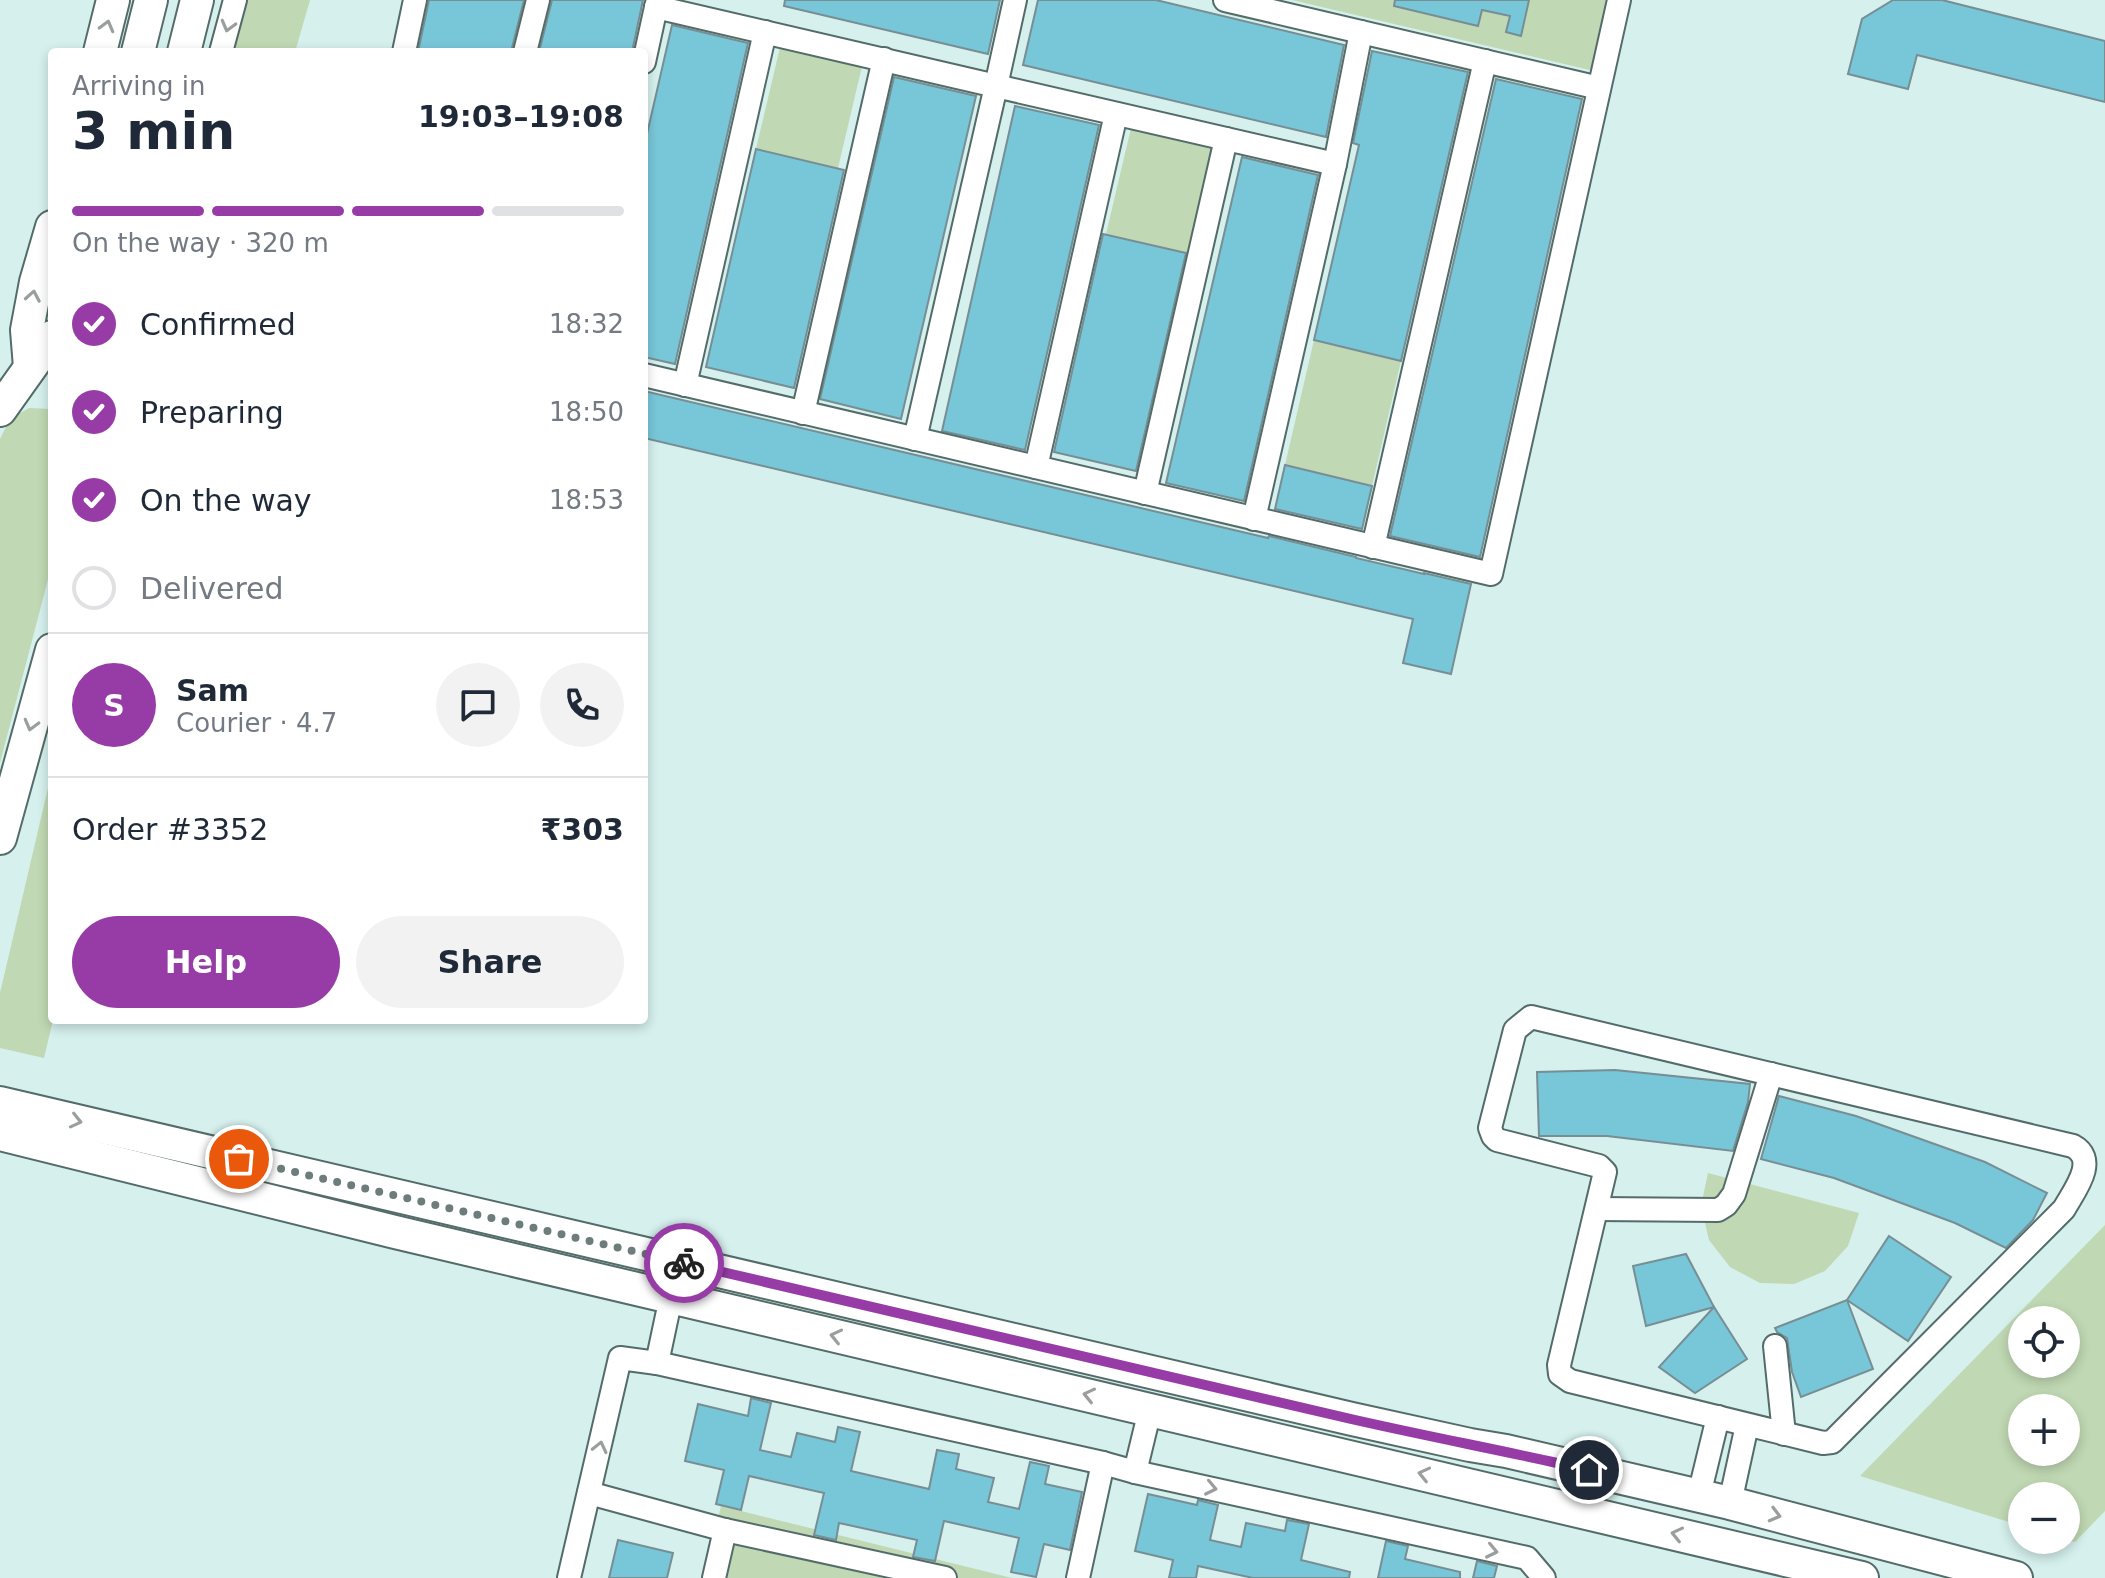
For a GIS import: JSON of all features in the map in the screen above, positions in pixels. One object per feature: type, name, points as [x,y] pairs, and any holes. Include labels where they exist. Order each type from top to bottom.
[{"type":"street","points":[[101,48],[113,0]]},
{"type":"street","points":[[139,48],[151,0]]},
{"type":"street","points":[[185,48],[197,0]]},
{"type":"street","points":[[222,48],[235,0]]},
{"type":"street","points":[[405,48],[415,0]]},
{"type":"street","points":[[526,48],[538,0]]},
{"type":"street","points":[[915,439],[1015,0]]},
{"type":"street","points":[[1225,0],[1599,88]]},
{"type":"street","points":[[648,376],[1491,574],[1619,0]]},
{"type":"street","points":[[647,48],[657,3],[765,32],[1335,164]]},
{"type":"street","points":[[685,385],[765,32]]},
{"type":"street","points":[[1254,519],[1335,164],[1361,32]]},
{"type":"street","points":[[803,413],[884,59]]},
{"type":"street","points":[[1373,547],[1485,61]]},
{"type":"street","points":[[1036,467],[1116,114]]},
{"type":"street","points":[[1145,493],[1226,139]]},
{"type":"street","points":[[0,410],[41,366],[27,330],[48,241]]},
{"type":"street","points":[[0,838],[48,664]]},
{"type":"street","points":[[1531,1017],[2073,1146],[2083,1155],[2085,1165],[2064,1209],[1832,1442],[1823,1443],[1570,1381],[1560,1374],[1559,1365],[1597,1209],[1605,1172],[1599,1166],[1497,1140],[1491,1133],[1515,1030],[1531,1017]]},
{"type":"street","points":[[1597,1209],[1718,1210],[1726,1205],[1734,1194],[1771,1074]]},
{"type":"street","points":[[0,1103],[1352,1419],[1699,1495],[2016,1578]]},
{"type":"street","points":[[0,1134],[395,1232],[1862,1578]]},
{"type":"street","points":[[657,1363],[671,1297]]},
{"type":"street","points":[[1775,1346],[1784,1434]]},
{"type":"street","points":[[569,1578],[620,1358],[657,1363],[1527,1558],[1544,1578]]},
{"type":"street","points":[[1135,1472],[1150,1410]]},
{"type":"street","points":[[1699,1495],[1718,1417]]},
{"type":"street","points":[[1730,1503],[1747,1425]]},
{"type":"street","points":[[1461,1483],[1470,1445]]},
{"type":"street","points":[[1078,1578],[1103,1463]]},
{"type":"street","points":[[589,1493],[725,1530],[945,1578]]},
{"type":"street","points":[[714,1578],[725,1530]]},
{"type":"green space","points":[[247,0],[310,0],[296,48],[234,48]]},
{"type":"green space","points":[[1292,0],[1611,0],[1594,71]]},
{"type":"green space","points":[[781,43],[863,62],[838,168],[756,149]]},
{"type":"green space","points":[[1132,124],[1214,143],[1188,254],[1106,234]]},
{"type":"green space","points":[[1314,340],[1401,361],[1372,486],[1285,465]]},
{"type":"green space","points":[[29,408],[48,409],[48,579],[0,763],[0,439],[10,419]]},
{"type":"green space","points":[[48,788],[48,1024],[52,1024],[44,1058],[0,1048],[0,993]]},
{"type":"green space","points":[[1708,1173],[1859,1213],[1848,1246],[1825,1271],[1794,1284],[1760,1283],[1730,1267],[1709,1240],[1701,1206]]},
{"type":"green space","points":[[2105,1225],[2105,1511],[2080,1537],[2080,1482],[2008,1482],[2008,1522],[1860,1476],[2008,1324],[2008,1378],[2080,1378],[2080,1306],[2026,1306]]},
{"type":"green space","points":[[721,1506],[1012,1578],[704,1578]]},
{"type":"building","points":[[429,0],[524,0],[512,48],[419,48]]},
{"type":"building","points":[[552,0],[643,0],[633,48],[540,48]]},
{"type":"building","points":[[785,0],[1000,0],[988,54],[784,6]]},
{"type":"building","points":[[1038,0],[1156,0],[1344,45],[1326,137],[1023,65]]},
{"type":"building","points":[[1395,0],[1529,0],[1521,36],[1506,32],[1510,16],[1482,10],[1478,26],[1394,6]]},
{"type":"building","points":[[1893,0],[1942,0],[2105,41],[2105,102],[1917,55],[1908,89],[1848,74],[1862,19]]},
{"type":"building","points":[[672,25],[748,43],[675,364],[648,358],[648,130]]},
{"type":"building","points":[[1372,51],[1468,72],[1401,361],[1314,340],[1359,145],[1353,143]]},
{"type":"building","points":[[894,77],[976,96],[901,419],[820,399]]},
{"type":"building","points":[[1496,79],[1582,99],[1480,557],[1390,536]]},
{"type":"building","points":[[1015,106],[1099,125],[1025,450],[942,431]]},
{"type":"building","points":[[756,149],[844,170],[794,388],[706,367]]},
{"type":"building","points":[[1242,157],[1318,175],[1244,501],[1166,483]]},
{"type":"building","points":[[1103,234],[1186,253],[1136,471],[1054,452]]},
{"type":"building","points":[[648,392],[1471,584],[1451,674],[1403,663],[1413,619],[648,439]]},
{"type":"building","points":[[1285,465],[1372,486],[1362,529],[1275,509]]},
{"type":"building","points":[[1615,1070],[1750,1084],[1748,1102],[1733,1151],[1607,1136],[1539,1136],[1537,1072]]},
{"type":"building","points":[[1779,1096],[1856,1116],[1985,1162],[2047,1193],[2033,1220],[2006,1248],[1955,1223],[1834,1178],[1761,1159]]},
{"type":"building","points":[[1889,1236],[1951,1277],[1908,1341],[1847,1300]]},
{"type":"building","points":[[1686,1254],[1714,1307],[1646,1326],[1633,1266]]},
{"type":"building","points":[[1847,1300],[1873,1369],[1801,1397],[1792,1372],[1787,1338],[1775,1328]]},
{"type":"building","points":[[1714,1307],[1747,1359],[1695,1393],[1659,1367]]},
{"type":"building","points":[[751,1398],[771,1403],[760,1450],[791,1457],[797,1433],[835,1442],[838,1427],[860,1432],[851,1471],[929,1489],[937,1450],[959,1454],[956,1469],[994,1478],[988,1502],[1019,1509],[1030,1462],[1049,1466],[1045,1484],[1082,1492],[1070,1550],[1044,1544],[1036,1577],[1011,1572],[1019,1538],[944,1521],[935,1561],[913,1557],[917,1540],[839,1523],[836,1540],[814,1535],[824,1493],[749,1476],[741,1510],[716,1504],[724,1470],[685,1461],[698,1404],[748,1416]]},
{"type":"building","points":[[1148,1494],[1197,1505],[1198,1500],[1218,1505],[1210,1540],[1241,1547],[1246,1523],[1285,1531],[1287,1520],[1309,1524],[1301,1560],[1350,1572],[1349,1578],[1253,1578],[1198,1566],[1196,1578],[1169,1578],[1173,1560],[1135,1551]]},
{"type":"building","points":[[618,1540],[673,1553],[667,1578],[609,1578]]},
{"type":"building","points":[[1386,1541],[1408,1546],[1405,1559],[1460,1572],[1460,1578],[1378,1578]]},
{"type":"building","points":[[1477,1561],[1497,1566],[1494,1578],[1473,1578]]},
{"type":"way so far","points":[[239,1159],[684,1263]]},
{"type":"route","points":[[684,1263],[1352,1419],[1589,1470]]}]
